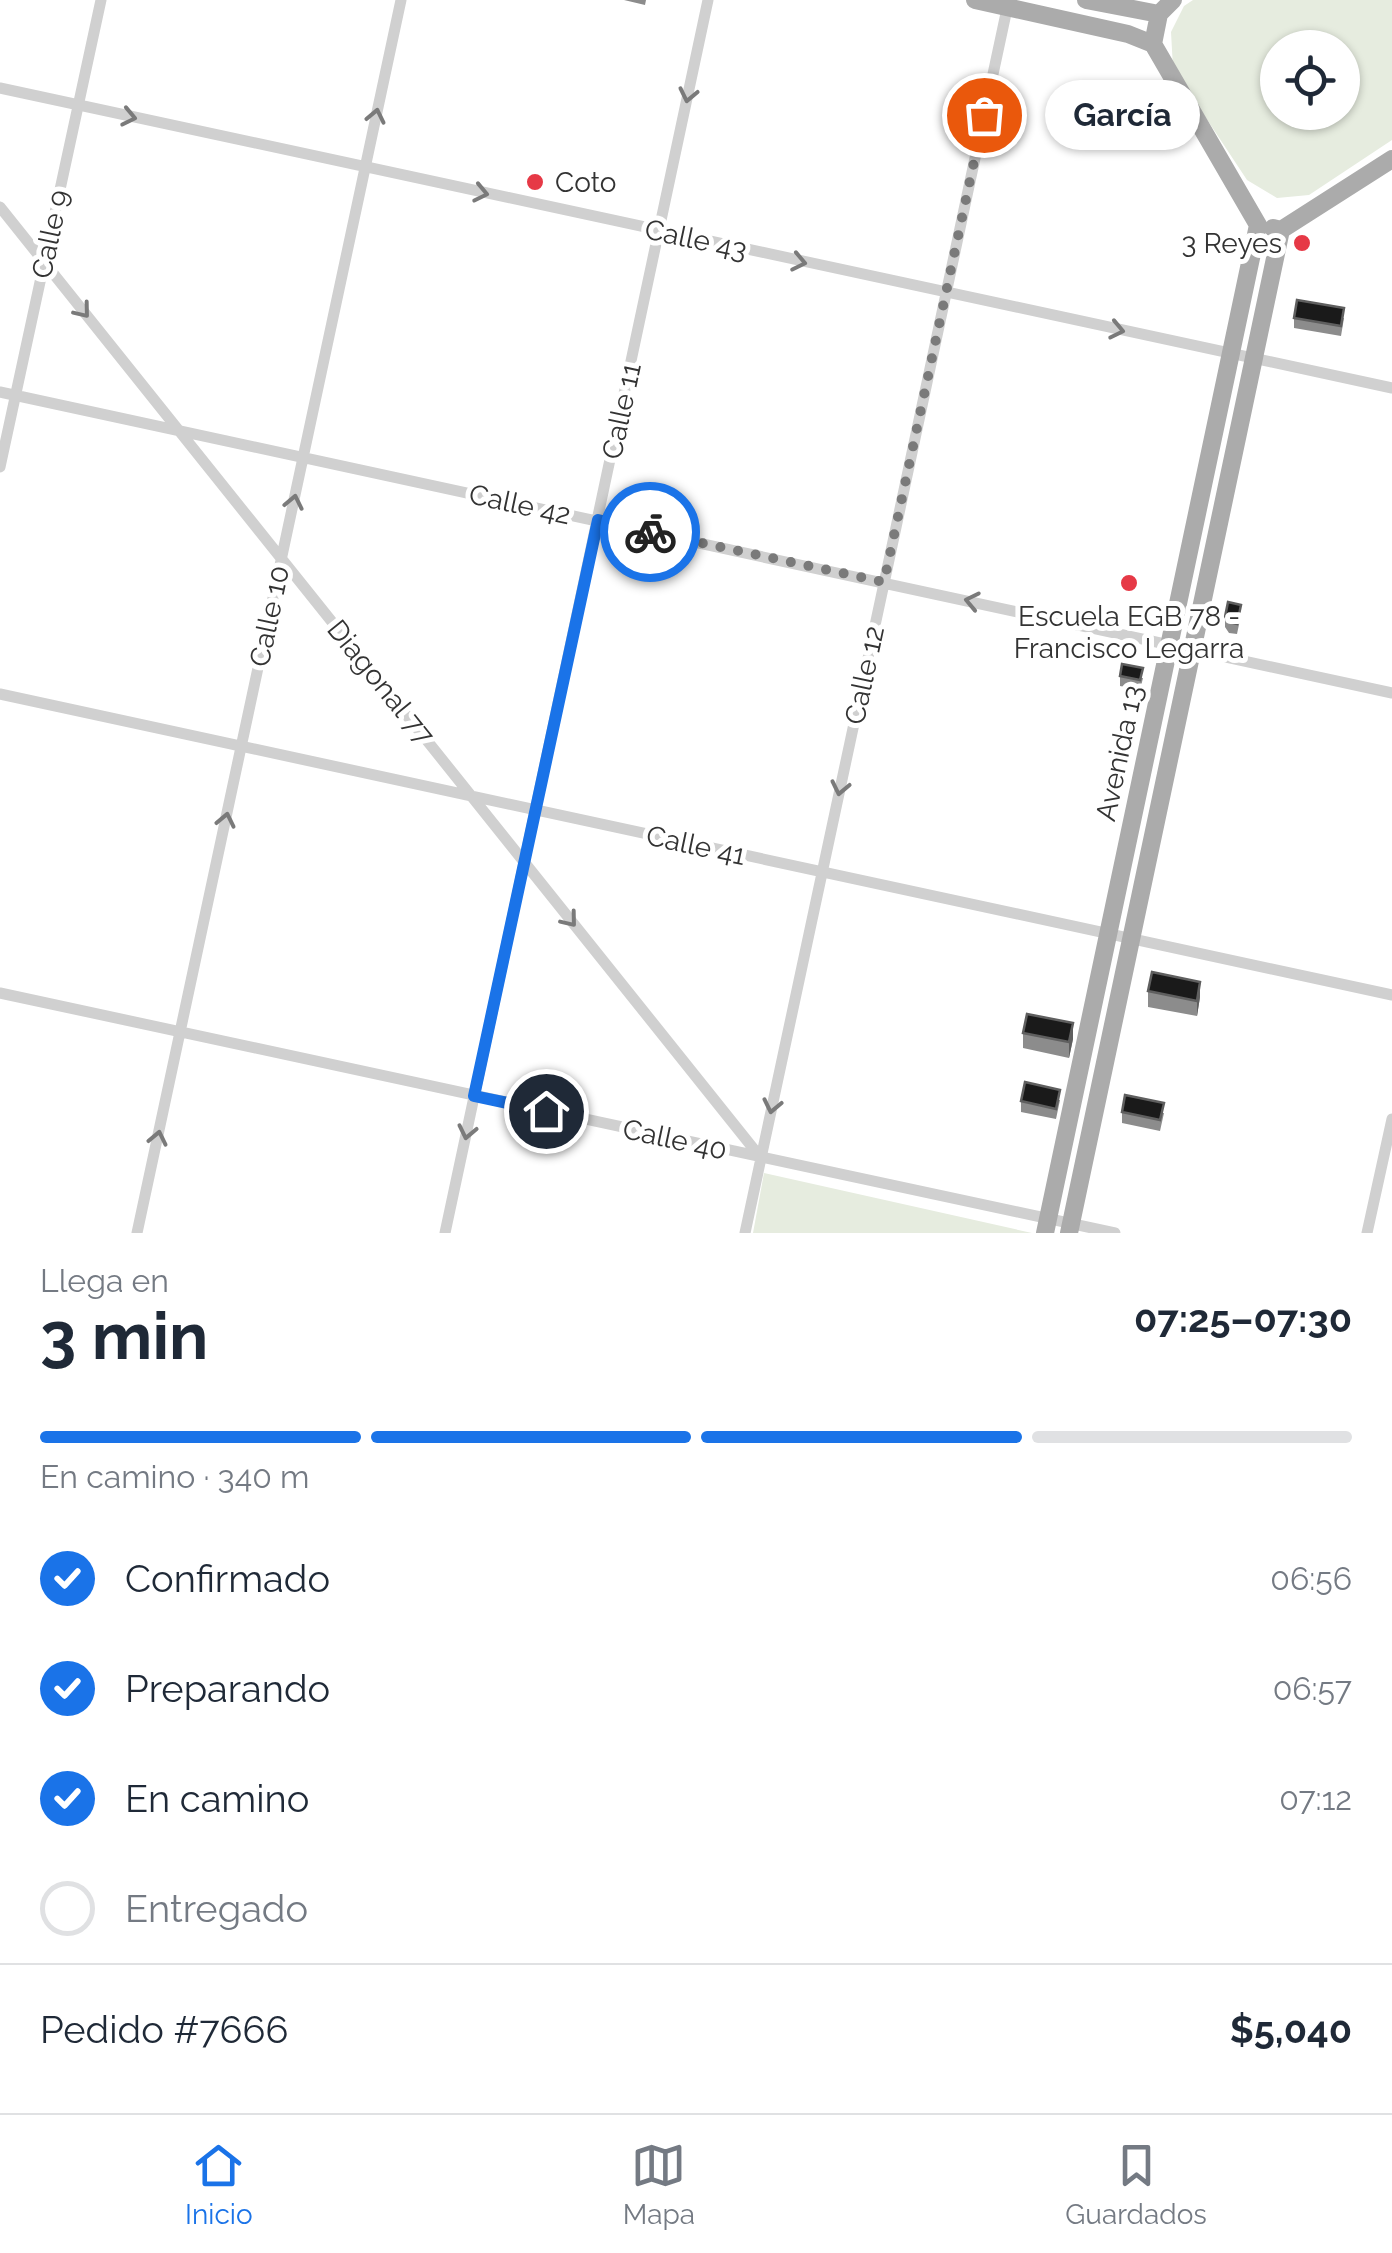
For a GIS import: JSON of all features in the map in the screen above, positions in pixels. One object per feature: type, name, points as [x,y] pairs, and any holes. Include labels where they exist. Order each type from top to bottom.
[{"type":"main road","points":[[975,0],[1008,4],[1128,34],[1152,44],[1258,225],[1281,230],[1392,159]]},
{"type":"main road","points":[[1086,0],[1159,14]]},
{"type":"main road","points":[[1152,44],[1159,14],[1173,0]]},
{"type":"main road","name":"Avenida 13","points":[[1047,1226],[1258,225]]},
{"type":"main road","name":"Avenida 13","points":[[1070,1228],[1281,230]]},
{"type":"street","name":"Calle 9","points":[[0,467],[101,0]]},
{"type":"street","name":"Calle 10","points":[[137,1233],[401,0]]},
{"type":"street","name":"Calle 11","points":[[445,1233],[708,0]]},
{"type":"street","name":"Calle 12","points":[[745,1233],[1008,4]]},
{"type":"street","name":"Calle 43","points":[[0,88],[1392,388]]},
{"type":"street","name":"Diagonal 77","points":[[0,207],[761,1158]]},
{"type":"street","name":"Calle 42","points":[[0,392],[1392,692]]},
{"type":"street","name":"Calle 41","points":[[0,694],[1392,995]]},
{"type":"street","name":"Calle 40","points":[[0,993],[761,1158],[1047,1226],[1115,1233]]},
{"type":"street","points":[[1367,1233],[1392,1119]]},
{"type":"shaded area","points":[[1193,0],[1392,0],[1392,140],[1309,195],[1277,198],[1247,180],[1173,68],[1171,32],[1184,6]]},
{"type":"shaded area","points":[[764,1173],[1032,1233],[753,1233]]},
{"type":"building","points":[[1297,300],[1344,308],[1341,326],[1294,318]]},
{"type":"building","points":[[1228,602],[1241,605],[1237,624],[1225,617]]},
{"type":"building","points":[[1122,664],[1143,668],[1140,680],[1120,676]]},
{"type":"building","points":[[1152,972],[1200,982],[1197,1001],[1148,991]]},
{"type":"building","points":[[1027,1014],[1073,1023],[1069,1042],[1023,1033]]},
{"type":"building","points":[[1025,1082],[1060,1090],[1056,1109],[1021,1101]]},
{"type":"building","points":[[1125,1095],[1164,1103],[1160,1120],[1122,1112]]},
{"type":"way so far","points":[[650,532],[884,582],[984,115]]},
{"type":"place","name":"García","points":[[984,115]]},
{"type":"place","name":"Coto","points":[[535,182]]},
{"type":"place","name":"3 Reyes","points":[[1302,243]]},
{"type":"place","name":"Escuela EGB 78 - Francisco Legarra","points":[[1129,583]]},
{"type":"route","points":[[546,1111],[474,1096],[598,520],[650,532]]}]
